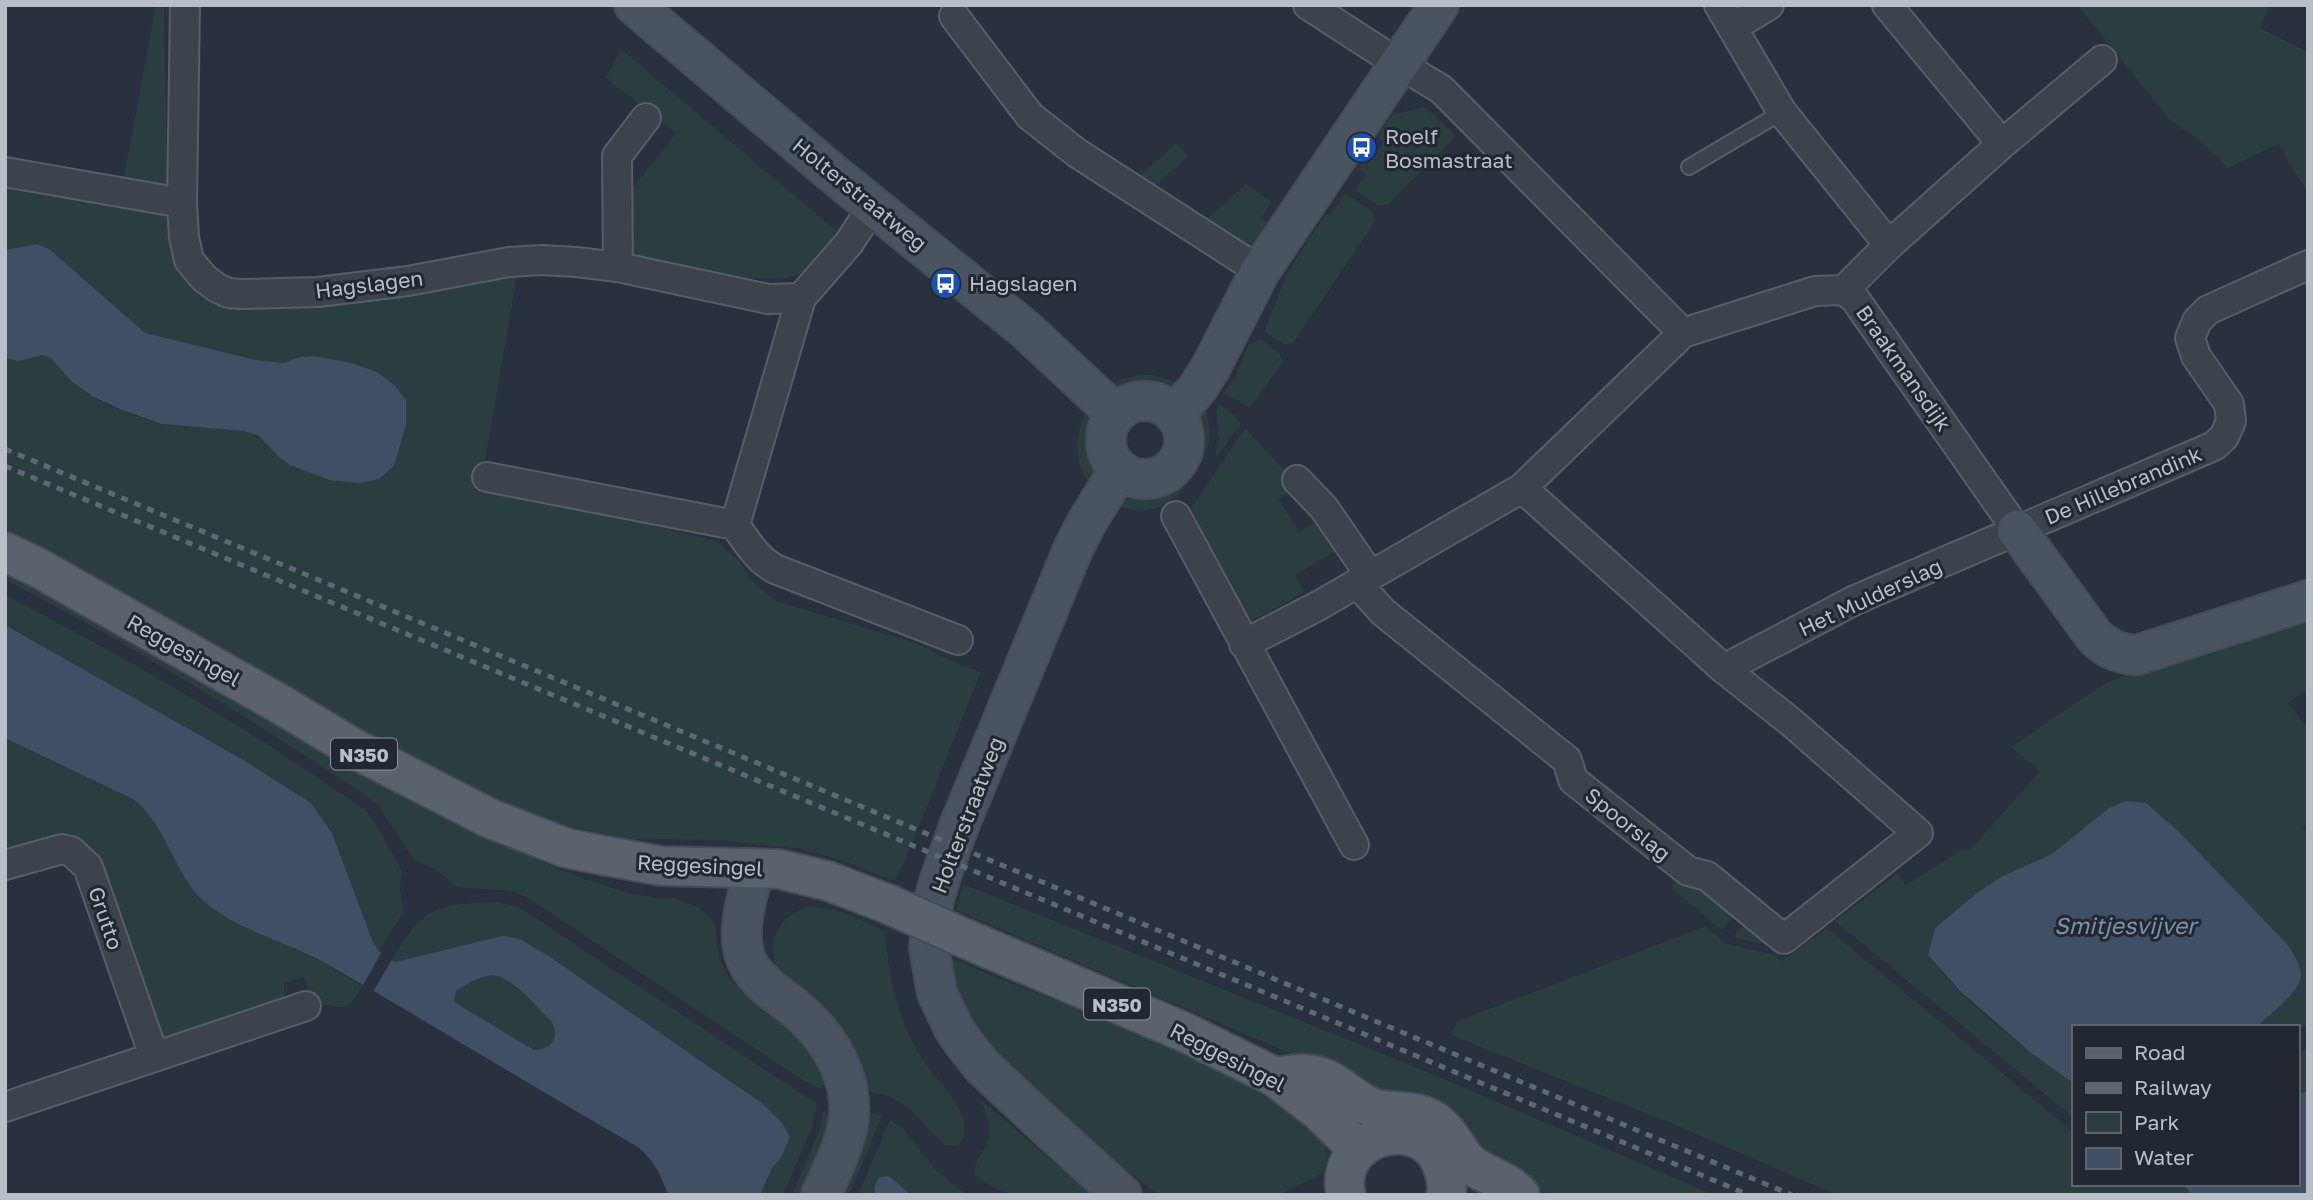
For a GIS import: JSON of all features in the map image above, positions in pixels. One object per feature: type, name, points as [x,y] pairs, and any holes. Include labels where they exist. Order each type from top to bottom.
[{"type":"main road","name":"Holterstraatweg","points":[[634,5],[873,206],[1026,330],[1115,413]]},
{"type":"main road","points":[[1175,414],[1197,389],[1211,367],[1260,271],[1439,5]]},
{"type":"main road","points":[[1138,401],[1150,401],[1162,404],[1175,414],[1184,435],[1184,448],[1179,460],[1170,470],[1159,477],[1146,480],[1133,478],[1119,470],[1108,454],[1105,443],[1106,432],[1115,413],[1138,401]]},
{"type":"main road","name":"Holterstraatweg","points":[[1119,470],[1074,547],[959,826],[934,900],[929,948],[937,993],[966,1046],[982,1066],[1122,1195]]},
{"type":"main road","name":"Braakmansdijk","points":[[2017,530],[2095,637],[2107,648],[2124,654],[2137,655],[2308,600]]},
{"type":"main road","name":"Reggesingel","points":[[5,552],[35,566],[355,749],[489,818],[566,848],[636,862],[661,866],[779,869],[828,881],[888,904],[1184,1032],[1275,1077],[1319,1111],[1359,1150]]},
{"type":"main road","points":[[754,868],[743,919],[742,941],[745,956],[756,975],[821,1034],[840,1064],[846,1085],[848,1101],[845,1138],[821,1195]]},
{"type":"main road","name":"N350","points":[[1275,1077],[1296,1074],[1318,1076],[1371,1107],[1408,1112],[1430,1119],[1441,1126],[1466,1160],[1510,1184],[1520,1195]]},
{"type":"main road","points":[[1346,1195],[1346,1175],[1350,1161],[1359,1150],[1371,1140],[1403,1134],[1418,1139],[1441,1161],[1450,1194]]},
{"type":"street","name":"Hagslagen","points":[[185,5],[182,203],[184,237],[189,260],[204,278],[228,293],[318,292],[408,281],[509,262],[576,261],[618,267],[768,299],[801,298]]},
{"type":"street","points":[[1244,644],[1318,606],[1522,488],[1683,333],[1441,89],[1308,5]]},
{"type":"street","points":[[1769,5],[1726,16],[1782,111],[1889,245]]},
{"type":"street","points":[[1887,5],[2002,144]]},
{"type":"street","points":[[954,16],[1030,116],[1050,134],[1260,271]]},
{"type":"street","points":[[1844,290],[1889,245],[2002,144],[2102,60]]},
{"type":"street","points":[[618,267],[617,156],[646,118]]},
{"type":"street","points":[[5,172],[182,203]]},
{"type":"street","points":[[735,525],[801,298],[849,243],[873,206]]},
{"type":"street","name":"De Hillebrandink","points":[[2017,530],[2214,446],[2224,437],[2231,421],[2229,404],[2196,356],[2190,338],[2197,321],[2208,310],[2308,265]]},
{"type":"street","name":"Braakmansdijk","points":[[1683,333],[1815,291],[1844,290],[1855,299],[2017,530]]},
{"type":"street","points":[[487,477],[735,525],[754,551],[775,569],[958,640]]},
{"type":"street","name":"Spoorslag","points":[[1297,480],[1324,508],[1383,612],[1567,760],[1573,780],[1688,871],[1707,876],[1784,939],[1918,833],[1791,722],[1724,670]]},
{"type":"street","points":[[1522,488],[1724,670]]},
{"type":"street","points":[[1175,516],[1354,845]]},
{"type":"street","name":"Het Mulderslag","points":[[1724,670],[1855,600],[2017,530]]},
{"type":"street","name":"Grutto","points":[[5,865],[62,849],[71,851],[88,867],[154,1056]]},
{"type":"street","points":[[5,1107],[306,1006]]},
{"type":"lane","points":[[1689,167],[1782,111]]},
{"type":"green space","points":[[156,5],[164,5],[167,176],[176,182],[176,186],[122,188]]},
{"type":"green space","points":[[2077,5],[2270,5],[2260,28],[2308,52],[2308,193],[2278,144],[2228,168],[2198,139],[2171,121]]},
{"type":"green space","points":[[621,49],[841,235],[812,266],[803,273],[767,279],[719,275],[632,260],[631,190],[676,133],[606,78]]},
{"type":"green space","points":[[1425,107],[1456,136],[1388,205],[1377,205],[1355,190],[1366,174],[1358,169],[1369,152],[1374,155],[1383,141],[1377,137],[1391,115]]},
{"type":"green space","points":[[1176,143],[1188,157],[1150,190],[1134,181]]},
{"type":"green space","points":[[5,183],[172,215],[209,296],[518,270],[481,484],[716,541],[739,561],[752,581],[776,601],[915,643],[981,672],[904,863],[894,881],[841,860],[802,849],[718,840],[624,839],[532,817],[396,753],[5,529],[5,358],[19,360],[48,357],[55,361],[73,383],[92,397],[160,423],[231,429],[245,432],[268,444],[394,466],[406,424],[406,400],[377,372],[352,363],[314,356],[300,357],[284,363],[256,360],[145,333],[37,244],[5,250]]},
{"type":"green space","points":[[1246,184],[1271,202],[1261,218],[1268,223],[1247,255],[1201,224]]},
{"type":"green space","points":[[1345,193],[1371,211],[1376,220],[1293,343],[1283,344],[1264,332],[1288,271],[1326,214],[1331,215]]},
{"type":"green space","points":[[1261,339],[1279,353],[1283,362],[1250,408],[1224,393],[1237,374],[1248,345]]},
{"type":"green space","points":[[1138,375],[1154,375],[1178,383],[1179,386],[1162,392],[1135,394],[1111,383]]},
{"type":"green space","points":[[1219,404],[1241,423],[1217,457],[1215,455],[1219,440],[1216,411]]},
{"type":"green space","points":[[1205,409],[1210,428],[1209,444],[1203,459],[1179,494],[1154,508],[1144,510],[1121,507],[1121,503],[1128,499],[1171,486],[1186,472],[1191,463],[1197,426]]},
{"type":"green space","points":[[1086,411],[1094,422],[1096,434],[1096,463],[1089,482],[1080,465],[1077,447]]},
{"type":"green space","points":[[1245,428],[1291,478],[1295,489],[1279,499],[1299,533],[1316,522],[1330,527],[1343,547],[1295,575],[1305,592],[1252,621],[1241,610],[1191,509]]},
{"type":"green space","points":[[5,569],[428,807],[544,863],[584,879],[628,893],[673,898],[698,907],[709,916],[715,926],[719,958],[730,979],[739,988],[791,1022],[833,1086],[822,1085],[820,1089],[801,1079],[526,897],[513,891],[457,887],[433,868],[415,861],[378,806],[368,797],[190,683],[5,580]]},
{"type":"green space","points":[[5,595],[189,697],[279,752],[366,811],[402,871],[400,887],[403,913],[378,952],[332,833],[240,758],[5,625]]},
{"type":"green space","points":[[2308,616],[2308,688],[2288,704],[2308,728],[2308,824],[2302,828],[2308,836],[2308,1024],[2299,1028],[2299,1025],[2258,1025],[2283,1002],[2297,959],[2287,944],[2217,873],[2109,808],[2052,854],[2003,876],[1951,914],[1935,928],[1928,955],[1976,1008],[2072,1082],[2072,1116],[1835,921],[1897,874],[1906,885],[1963,849],[1967,851],[1974,846],[2040,771],[2011,747],[2103,685],[2122,676]]},
{"type":"green space","points":[[5,738],[133,799],[153,818],[206,903],[243,925],[322,962],[362,986],[351,1003],[342,1007],[314,1004],[304,977],[284,983],[284,999],[278,1008],[170,1042],[152,1030],[97,868],[5,856]]},
{"type":"green space","points":[[1685,879],[1736,913],[1722,930],[1672,889],[1673,884]]},
{"type":"green space","points":[[963,884],[1425,1071],[1714,1195],[1548,1195],[1301,1058],[956,910]]},
{"type":"green space","points":[[496,902],[519,907],[817,1104],[812,1127],[783,1195],[760,1195],[772,1168],[781,1158],[782,1123],[763,1104],[520,939],[392,961],[412,929],[433,912],[459,904]]},
{"type":"green space","points":[[811,906],[850,915],[885,933],[892,982],[906,1028],[921,1057],[953,1099],[964,1119],[965,1130],[959,1145],[945,1146],[909,1108],[891,1097],[864,1090],[777,970],[773,948],[778,930],[791,915]]},
{"type":"green space","points":[[1746,921],[1769,945],[1735,938]]},
{"type":"green space","points":[[1706,926],[1726,944],[1775,955],[1782,961],[1827,928],[2072,1131],[2072,1186],[2184,1186],[2193,1195],[1837,1195],[1671,1123],[1451,1035],[1458,1021]]},
{"type":"green space","points":[[949,958],[1251,1079],[1295,1111],[1323,1141],[1328,1153],[1324,1171],[1278,1195],[1159,1195],[1052,1114],[982,1042],[957,997]]},
{"type":"green space","points":[[491,975],[516,986],[551,1021],[556,1028],[556,1037],[550,1045],[534,1050],[454,1002],[456,991],[472,981]]},
{"type":"green space","points":[[2308,1047],[2308,1091],[2299,1093],[2299,1054]]},
{"type":"green space","points":[[979,1098],[1092,1195],[1012,1195],[994,1188],[975,1175],[976,1165],[990,1132]]},
{"type":"green space","points":[[824,1109],[830,1120],[807,1195],[792,1195],[820,1129]]},
{"type":"green space","points":[[868,1114],[882,1116],[849,1195],[837,1195]]},
{"type":"green space","points":[[890,1120],[904,1130],[935,1169],[966,1195],[911,1195],[889,1176],[884,1176],[874,1191],[875,1195],[858,1195]]},
{"type":"water","points":[[37,244],[49,249],[145,333],[256,360],[284,363],[300,357],[314,356],[352,363],[377,372],[394,385],[406,400],[406,425],[394,466],[379,479],[360,483],[330,480],[290,465],[259,436],[244,431],[162,424],[92,396],[72,382],[51,358],[42,355],[19,361],[5,358],[5,250]]},
{"type":"water","points":[[5,625],[240,758],[311,803],[332,833],[372,940],[388,958],[396,962],[502,936],[520,939],[763,1104],[782,1123],[790,1137],[760,1195],[668,1195],[656,1168],[638,1147],[325,963],[219,913],[195,892],[155,823],[133,799],[5,738]],"holes":[[[491,975],[499,977],[523,993],[551,1021],[555,1037],[546,1048],[534,1050],[454,1002],[456,991],[472,981]]]},
{"type":"water","name":"Smitjesvijver","points":[[2126,801],[2146,803],[2178,831],[2287,944],[2298,963],[2301,976],[2289,997],[2258,1025],[2072,1025],[2072,1082],[2030,1052],[1959,990],[1928,955],[1935,928],[1977,893],[2003,876],[2052,854],[2109,808]]},
{"type":"water","points":[[2308,1091],[2308,1195],[2193,1195],[2184,1186],[2299,1186],[2299,1093]]},
{"type":"water","points":[[889,1176],[911,1195],[875,1195],[880,1177]]},
{"type":"pier","points":[[382,951],[393,958],[371,995],[361,989]]},
{"type":"railway","points":[[5,449],[1792,1195]]},
{"type":"railway","points":[[5,466],[1749,1195]]},
{"type":"place","name":"Roelf Bosmastraat","points":[[1362,148]]},
{"type":"place","name":"Hagslagen","points":[[946,283]]}]
